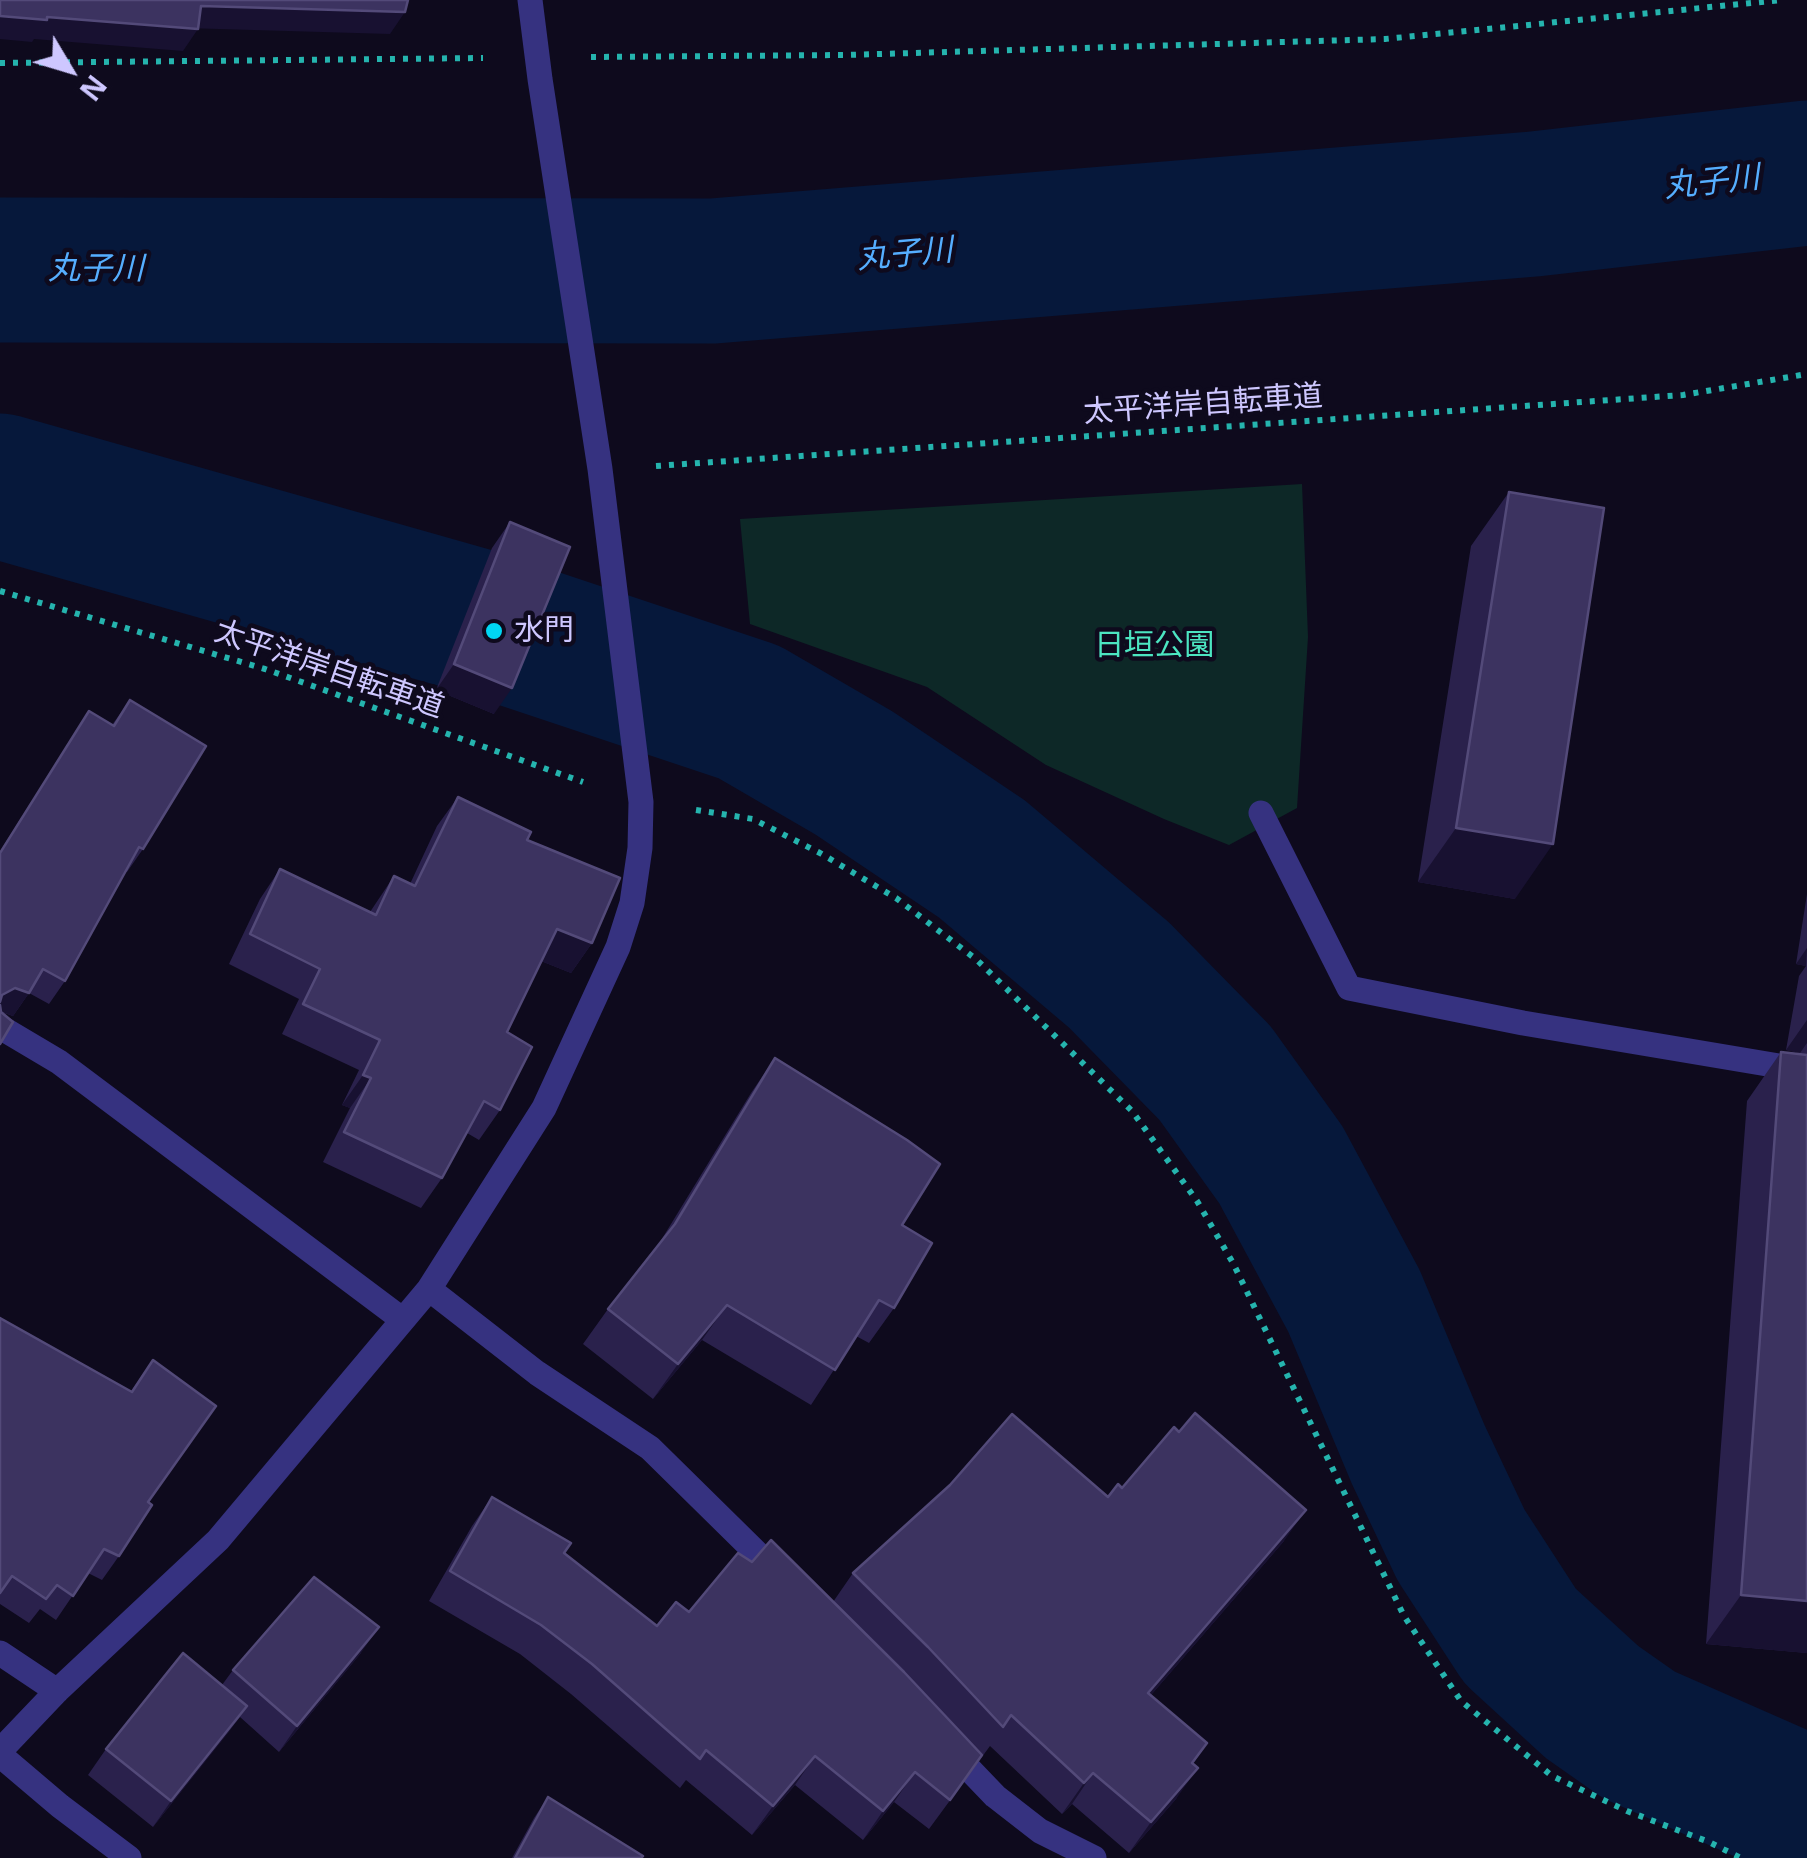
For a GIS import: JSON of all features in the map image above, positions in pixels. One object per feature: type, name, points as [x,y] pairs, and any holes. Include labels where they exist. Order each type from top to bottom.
[{"type":"street","points":[[128,1858],[0,1753],[57,1691],[218,1540],[428,1289],[544,1108],[618,946],[632,903],[640,848],[640,802],[600,469],[530,0]]},
{"type":"street","points":[[1261,813],[1349,988],[1543,1027],[1807,1069]]},
{"type":"street","points":[[0,1027],[59,1062],[403,1320]]},
{"type":"street","points":[[428,1289],[536,1374],[650,1448],[800,1596]]},
{"type":"street","points":[[0,1653],[57,1691]]},
{"type":"street","points":[[932,1730],[994,1796],[1040,1831],[1094,1858]]},
{"type":"path","points":[[0,63],[538,68],[1385,39],[1782,0]]},
{"type":"path","name":"太平洋岸自転車道","points":[[600,469],[1684,394],[1807,374]]},
{"type":"path","name":"太平洋岸自転車道","points":[[0,590],[265,669],[640,802],[753,819],[896,898],[964,950],[1132,1111],[1197,1201],[1233,1263],[1404,1616],[1461,1701],[1552,1776],[1741,1858]]},
{"type":"green space","name":"日垣公園","points":[[1302,484],[1308,637],[1297,808],[1229,845],[1046,765],[927,687],[750,624],[740,519]]},
{"type":"building","points":[[0,0],[408,0],[405,12],[201,6],[198,29],[0,16]]},
{"type":"building","points":[[1509,492],[1604,508],[1553,844],[1456,828]]},
{"type":"building","name":"水門","points":[[510,522],[570,547],[512,688],[454,664]]},
{"type":"building","points":[[130,700],[206,746],[143,849],[139,847],[65,981],[43,969],[29,993],[15,988],[2,995],[0,1002],[0,853],[89,711],[114,726]]},
{"type":"building","points":[[458,797],[531,832],[527,840],[620,878],[592,943],[557,929],[507,1032],[532,1047],[500,1110],[484,1101],[442,1178],[344,1132],[371,1078],[363,1075],[380,1040],[303,1004],[320,969],[250,934],[280,869],[376,915],[394,876],[415,886]]},
{"type":"building","points":[[0,1005],[1,1012],[13,1022],[0,1044]]},
{"type":"building","points":[[1781,1052],[1807,1055],[1807,1601],[1741,1595]]},
{"type":"building","points":[[775,1058],[940,1164],[902,1225],[932,1243],[894,1308],[879,1300],[835,1370],[727,1305],[678,1364],[608,1309],[675,1224]]},
{"type":"building","points":[[0,1318],[132,1392],[153,1360],[216,1406],[148,1502],[152,1505],[119,1556],[104,1549],[73,1596],[57,1585],[46,1599],[12,1576],[0,1593]]},
{"type":"building","points":[[1195,1413],[1306,1510],[1148,1693],[1207,1743],[1192,1763],[1198,1768],[1151,1822],[1093,1773],[1084,1783],[1011,1715],[1003,1727],[853,1573],[950,1485],[1012,1414],[1108,1497],[1118,1484],[1122,1488],[1174,1427],[1179,1432]]},
{"type":"building","points":[[492,1497],[571,1543],[564,1553],[657,1626],[676,1602],[689,1612],[738,1553],[752,1562],[771,1540],[982,1755],[950,1800],[915,1772],[883,1811],[815,1756],[773,1806],[706,1750],[700,1759],[592,1664],[541,1625],[450,1571]]},
{"type":"building","points":[[314,1577],[379,1627],[297,1726],[233,1670]]},
{"type":"building","points":[[183,1653],[247,1706],[171,1801],[106,1749]]},
{"type":"building","points":[[548,1797],[643,1856],[515,1858]]},
{"type":"waterway","name":"丸子川","points":[[0,270],[713,271],[1534,204],[1807,173]]},
{"type":"waterway","points":[[0,486],[476,621],[749,712],[854,773],[982,859],[1119,975],[1215,1073],[1281,1165],[1354,1301],[1461,1545],[1520,1636],[1592,1702],[1639,1735],[1807,1809]]},
{"type":"place","name":"水門","points":[[494,631]]}]
